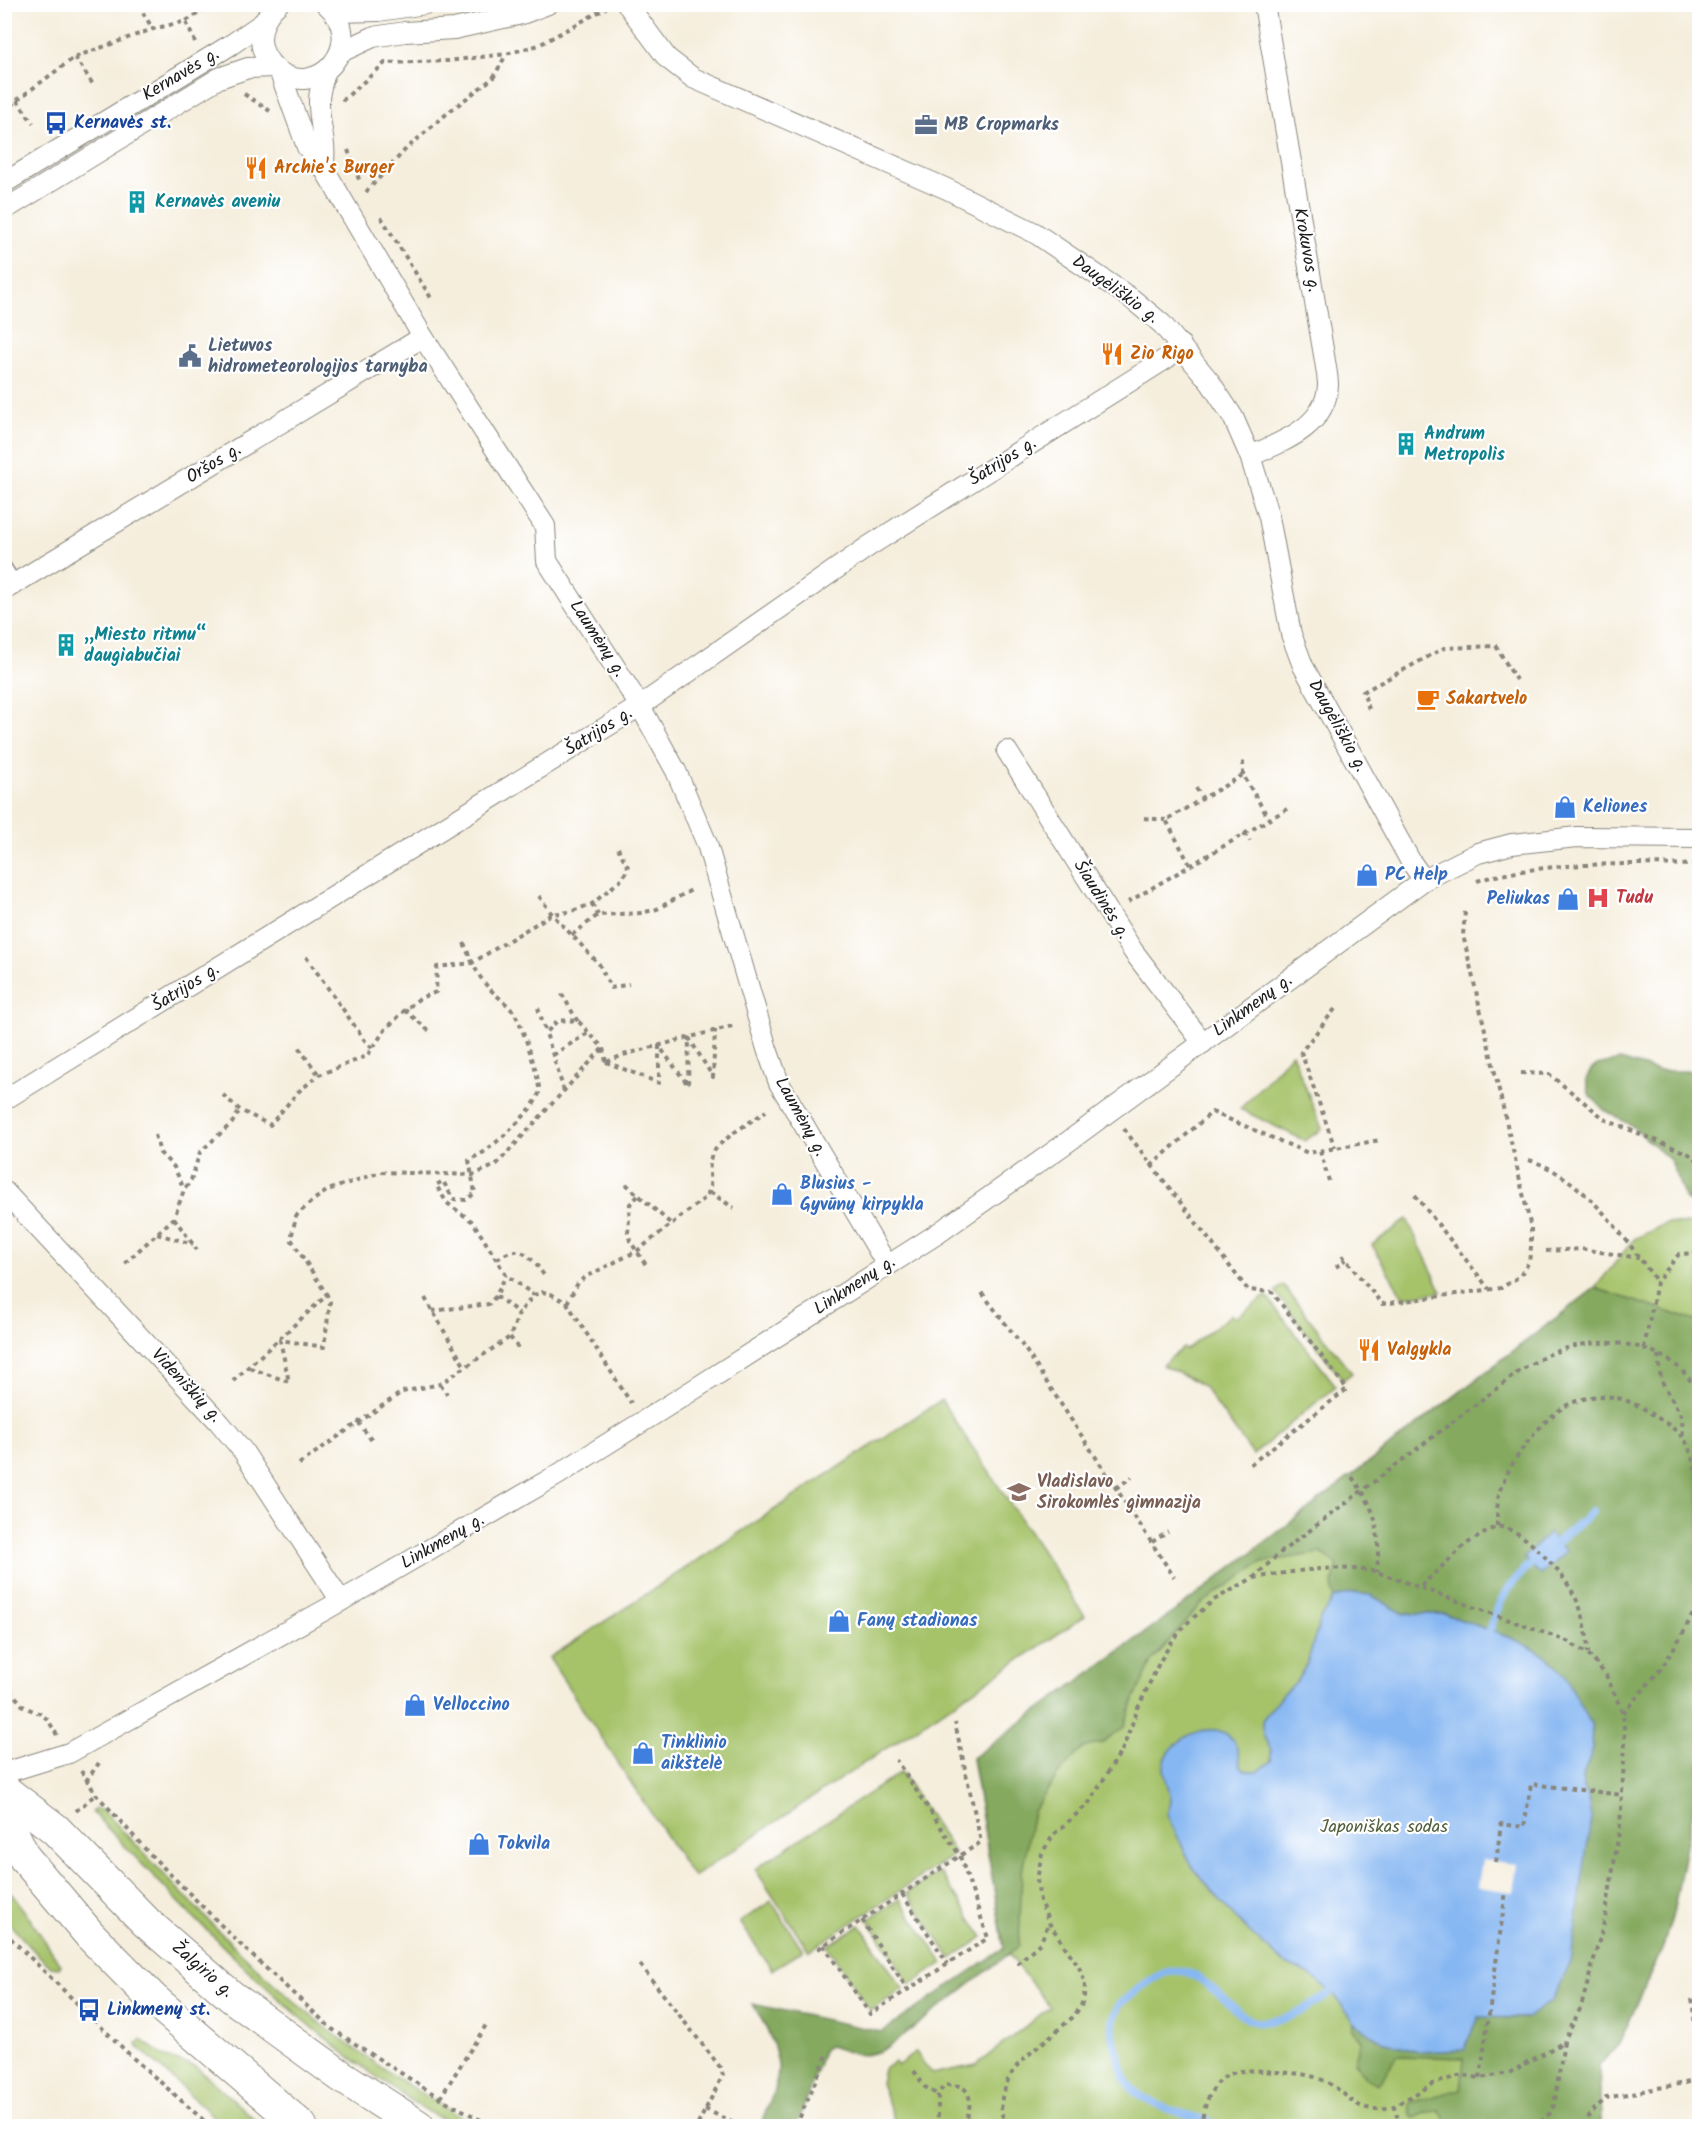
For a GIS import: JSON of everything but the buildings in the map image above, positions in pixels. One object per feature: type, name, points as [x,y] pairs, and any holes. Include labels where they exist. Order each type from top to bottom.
[{"type":"main road","name":"Žalgirio g.","points":[[4,1790],[55,1829],[147,1923],[232,1997],[340,2076],[418,2127]]},
{"type":"main road","points":[[4,1814],[24,1857],[90,1935],[153,1999],[301,2127]]},
{"type":"street","points":[[331,8],[379,11],[425,4]]},
{"type":"street","points":[[340,52],[373,37],[454,29],[522,14],[548,4]]},
{"type":"street","name":"Daugėliškio g.","points":[[627,4],[667,57],[693,78],[947,189],[1035,233],[1132,298],[1162,324],[1210,382],[1233,417],[1250,456],[1269,517],[1291,634],[1303,666],[1406,852],[1424,880]]},
{"type":"street","name":"Krokuvos g.","points":[[1250,456],[1289,439],[1305,428],[1322,408],[1328,386],[1264,4]]},
{"type":"street","points":[[322,167],[326,154],[319,99],[325,72],[340,52],[343,42],[343,32],[331,8]]},
{"type":"street","name":"Kernavės g.","points":[[272,10],[261,34],[266,57],[277,70]]},
{"type":"street","name":"Kernavės g.","points":[[4,183],[232,44],[272,10]]},
{"type":"street","name":"Kernavės g.","points":[[4,210],[219,78],[248,68],[277,70],[291,77],[303,79],[325,72]]},
{"type":"street","name":"Laumėnų g.","points":[[277,70],[307,147],[322,167],[423,337],[545,526],[547,561],[640,706],[676,771],[707,844],[779,1083],[887,1265]]},
{"type":"street","name":"Oršos g.","points":[[10,586],[423,337]]},
{"type":"street","name":"Šatrijos g.","points":[[4,1100],[640,706],[869,546],[1167,358],[1181,345]]},
{"type":"street","name":"Šiaudinės g.","points":[[1007,751],[1133,951],[1203,1043]]},
{"type":"street","name":"Linkmenų g.","points":[[4,1773],[69,1753],[341,1601],[559,1474],[643,1422],[937,1234],[1203,1043],[1424,880],[1478,853],[1512,844],[1577,837],[1700,838]]},
{"type":"street","name":"Videniškių g.","points":[[4,1191],[219,1422],[243,1451],[341,1601]]},
{"type":"lane","points":[[4,564],[10,586]]},
{"type":"path","points":[[386,63],[448,61],[506,54],[539,45],[612,4]]},
{"type":"path","points":[[138,5],[153,29]]},
{"type":"path","points":[[4,112],[75,57],[153,29],[186,21],[212,5]]},
{"type":"path","points":[[186,21],[195,43]]},
{"type":"path","points":[[366,192],[406,149],[492,78],[506,54]]},
{"type":"path","points":[[75,57],[94,86]]},
{"type":"path","points":[[17,100],[33,123]]},
{"type":"path","points":[[347,145],[372,202]]},
{"type":"path","points":[[378,211],[431,298]]},
{"type":"path","points":[[1369,709],[1363,692],[1444,648],[1496,646],[1516,680]]},
{"type":"path","points":[[1243,761],[1243,775],[1269,819]]},
{"type":"path","points":[[1144,818],[1166,820],[1243,775]]},
{"type":"path","points":[[1196,788],[1203,799]]},
{"type":"path","points":[[1109,913],[1287,809]]},
{"type":"path","points":[[1166,820],[1190,865]]},
{"type":"path","points":[[1244,833],[1250,841]]},
{"type":"path","points":[[223,1095],[240,1110],[270,1125],[298,1092],[319,1075],[367,1056],[385,1030],[405,1010],[420,998],[436,992],[437,967],[472,963],[552,914],[569,912],[592,904],[623,878],[628,867],[618,848]]},
{"type":"path","points":[[572,935],[598,915],[642,913],[657,909],[693,889]]},
{"type":"path","points":[[539,897],[599,964],[611,988],[630,984]]},
{"type":"path","points":[[592,904],[598,915]]},
{"type":"path","points":[[1342,1254],[1382,1304],[1501,1288],[1520,1276],[1528,1262],[1531,1236],[1463,935],[1465,912]]},
{"type":"path","points":[[464,943],[472,963],[487,986],[515,1014],[528,1045],[539,1093],[534,1104],[511,1128],[488,1150],[469,1160],[475,1193],[466,1200],[453,1199],[443,1181],[436,1185],[447,1203],[473,1222],[506,1275],[534,1295]]},
{"type":"path","points":[[306,957],[348,1018],[373,1049]]},
{"type":"path","points":[[562,994],[579,1023],[603,1048],[606,1062]]},
{"type":"path","points":[[538,1008],[564,1091]]},
{"type":"path","points":[[1335,1009],[1301,1052],[1335,1148]]},
{"type":"path","points":[[405,1010],[429,1031]]},
{"type":"path","points":[[546,1033],[557,1021],[569,1020],[579,1023]]},
{"type":"path","points":[[606,1062],[623,1055],[736,1025]]},
{"type":"path","points":[[689,1038],[713,1077],[715,1030]]},
{"type":"path","points":[[553,1055],[588,1033]]},
{"type":"path","points":[[659,1046],[688,1085],[689,1038]]},
{"type":"path","points":[[606,1062],[659,1083],[659,1046]]},
{"type":"path","points":[[299,1048],[319,1075]]},
{"type":"path","points":[[280,1340],[324,1347],[330,1302],[291,1239],[296,1216],[312,1201],[328,1190],[381,1172],[473,1175],[496,1165],[603,1048]]},
{"type":"path","points":[[1521,1073],[1549,1074],[1606,1120],[1689,1154],[1700,1162]]},
{"type":"path","points":[[125,1263],[174,1218],[184,1190],[191,1180],[200,1152],[232,1123],[240,1110]]},
{"type":"path","points":[[567,1303],[578,1283],[585,1277],[637,1251],[705,1198],[710,1192],[711,1157],[715,1149],[766,1111]]},
{"type":"path","points":[[1151,1166],[1212,1112],[1308,1153],[1380,1140]]},
{"type":"path","points":[[1124,1129],[1248,1290],[1272,1292],[1347,1389],[1247,1467]]},
{"type":"path","points":[[155,1135],[160,1153],[174,1167],[184,1190]]},
{"type":"path","points":[[1320,1151],[1329,1182]]},
{"type":"path","points":[[1529,1160],[1546,1165],[1584,1193],[1622,1233],[1657,1282]]},
{"type":"path","points":[[626,1184],[670,1223]]},
{"type":"path","points":[[710,1192],[734,1208]]},
{"type":"path","points":[[1415,1195],[1489,1290]]},
{"type":"path","points":[[638,1196],[630,1204],[628,1233],[630,1241],[646,1265]]},
{"type":"path","points":[[1425,1208],[1430,1204]]},
{"type":"path","points":[[174,1218],[197,1250]]},
{"type":"path","points":[[156,1234],[193,1244]]},
{"type":"path","points":[[1546,1251],[1581,1249],[1640,1258]]},
{"type":"path","points":[[497,1259],[513,1251],[521,1251],[545,1277]]},
{"type":"path","points":[[1644,1348],[1657,1282],[1680,1254],[1700,1253]]},
{"type":"path","points":[[1336,1267],[1346,1259]]},
{"type":"path","points":[[432,1311],[489,1304],[496,1296],[506,1275]]},
{"type":"path","points":[[299,1464],[402,1392],[440,1384],[510,1337],[519,1313],[534,1295],[543,1292],[567,1303],[643,1422]]},
{"type":"path","points":[[982,1293],[1025,1349],[1174,1577]]},
{"type":"path","points":[[233,1382],[327,1295]]},
{"type":"path","points":[[496,1296],[519,1313]]},
{"type":"path","points":[[425,1298],[465,1367]]},
{"type":"path","points":[[510,1337],[518,1348]]},
{"type":"path","points":[[249,1368],[289,1382],[280,1340]]},
{"type":"path","points":[[1006,2127],[1001,2112],[1002,2097],[1015,2068],[1073,2017],[1081,2006],[1084,1996],[1085,1983],[1079,1967],[1049,1923],[1040,1901],[1036,1880],[1042,1853],[1054,1834],[1089,1803],[1123,1748],[1159,1663],[1186,1624],[1214,1600],[1253,1578],[1280,1553],[1516,1373],[1558,1350],[1607,1342],[1644,1348],[1677,1366],[1700,1391]]},
{"type":"path","points":[[1658,1354],[1661,1380],[1682,1417],[1683,1438],[1700,1487]]},
{"type":"path","points":[[440,1384],[447,1394]]},
{"type":"path","points":[[1497,1526],[1499,1497],[1511,1467],[1525,1447],[1557,1411],[1579,1401],[1605,1396],[1638,1404],[1683,1438]]},
{"type":"path","points":[[358,1422],[374,1442]]},
{"type":"path","points":[[1116,1488],[1132,1477]]},
{"type":"path","points":[[1352,1477],[1368,1499],[1379,1538],[1377,1572]]},
{"type":"path","points":[[1421,1586],[1466,1544],[1497,1526],[1508,1528],[1521,1534],[1533,1545],[1573,1590],[1584,1616],[1588,1635],[1588,1654]]},
{"type":"path","points":[[1152,1542],[1168,1532]]},
{"type":"path","points":[[1253,1578],[1318,1568],[1354,1568],[1377,1572],[1421,1586],[1507,1621],[1566,1641],[1588,1654],[1606,1675],[1623,1713],[1625,1743],[1623,1795],[1606,1908],[1596,1957],[1581,2007],[1564,2042],[1554,2105],[1551,2113],[1537,2127]]},
{"type":"path","points":[[1623,1713],[1661,1669],[1700,1600]]},
{"type":"path","points":[[4,1683],[24,1707],[41,1714],[48,1720],[86,1781],[147,1851],[244,1948],[332,2029],[440,2098],[492,2127]]},
{"type":"path","points":[[818,1949],[981,1842],[955,1723]]},
{"type":"path","points":[[823,1946],[870,2014],[988,1938],[960,1856],[896,1760]]},
{"type":"path","points":[[1496,1862],[1501,1824],[1524,1827],[1530,1784],[1623,1795]]},
{"type":"path","points":[[1480,2078],[1506,1891]]},
{"type":"path","points":[[902,1894],[948,1964]]},
{"type":"path","points":[[862,1920],[908,1990]]},
{"type":"path","points":[[1017,1964],[1041,1942],[1049,1923]]},
{"type":"path","points":[[4,1932],[132,2057],[210,2127]]},
{"type":"path","points":[[640,1965],[720,2067],[723,2075],[697,2127]]},
{"type":"path","points":[[1700,1996],[1692,1998],[1700,2071]]},
{"type":"path","points":[[440,2098],[486,2025]]},
{"type":"path","points":[[1201,2127],[1203,2110],[1208,2097],[1219,2082],[1234,2072],[1310,2076],[1334,2087],[1357,2105],[1366,2109],[1384,2109],[1394,2106],[1433,2084],[1461,2075],[1480,2078],[1509,2073],[1564,2042]]},
{"type":"path","points":[[796,2127],[827,2055]]},
{"type":"path","points":[[914,2071],[925,2087],[938,2095]]},
{"type":"path","points":[[1582,2127],[1590,2114],[1606,2098],[1700,2080]]},
{"type":"path","points":[[935,2127],[938,2115],[938,2095],[944,2085],[956,2084],[964,2088],[970,2097],[971,2108],[964,2127]]},
{"type":"path","points":[[1394,2106],[1400,2127]]},
{"type":"path","points":[[705,2109],[740,2127]]},
{"type":"green space","points":[[1292,1053],[1322,1129],[1305,1141],[1240,1109]]},
{"type":"green space","points":[[1620,1060],[1658,1071],[1699,1071],[1699,1208],[1685,1199],[1671,1161],[1631,1125],[1604,1110],[1589,1094],[1586,1079],[1591,1070],[1597,1065]]},
{"type":"green space","points":[[1407,1219],[1442,1292],[1403,1297],[1372,1245]]},
{"type":"green space","name":"Japoniškas sodas","points":[[1667,1223],[1699,1225],[1699,1777],[1673,1914],[1663,1946],[1619,2044],[1599,2065],[1601,2126],[896,2126],[881,2083],[884,2069],[894,2062],[897,2066],[916,2052],[931,2074],[976,2065],[1050,2007],[1004,1948],[972,1758],[1186,1603],[1595,1288],[1634,1239]]},
{"type":"green space","points":[[1283,1285],[1352,1373],[1343,1380],[1275,1292]]},
{"type":"green space","points":[[1595,1288],[1699,1322],[1699,1777],[1673,1914],[1663,1946],[1619,2044],[1599,2065],[1601,2126],[1444,2126],[1445,2118],[1439,2111],[1427,2112],[1415,2118],[1411,2115],[1409,2103],[1461,2089],[1464,2058],[1398,2056],[1378,2084],[1367,2079],[1354,2062],[1361,2041],[1352,2028],[1354,2023],[1382,2041],[1479,2017],[1527,2018],[1588,1797],[1583,1789],[1583,1777],[1593,1749],[1591,1724],[1547,1656],[1516,1640],[1445,1614],[1404,1614],[1371,1595],[1352,1593],[1334,1598],[1332,1583],[1338,1566],[1321,1553],[1262,1562],[1200,1605],[1153,1660],[1135,1697],[1124,1727],[1103,1743],[1082,1748],[1058,1775],[1033,1811],[1022,1872],[1019,1946],[887,2048],[865,2055],[830,2046],[824,2049],[798,2121],[791,2126],[760,2126],[774,2091],[778,2069],[775,2050],[753,2004],[882,2032],[1004,1948],[972,1758],[1186,1603]]},
{"type":"green space","points":[[1266,1296],[1336,1386],[1253,1455],[1203,1386],[1162,1365],[1232,1314],[1235,1318]]},
{"type":"green space","points":[[941,1400],[1085,1616],[693,1877],[549,1658]]},
{"type":"green space","points":[[901,1772],[955,1854],[809,1951],[755,1869]]},
{"type":"green space","points":[[95,1809],[103,1810],[255,1967],[310,2015],[391,2074],[477,2126],[453,2123],[421,2108],[310,2025],[198,1922],[92,1812]]},
{"type":"green space","points":[[940,1872],[983,1937],[951,1959],[907,1893]]},
{"type":"green space","points":[[10,1892],[61,1965],[59,1968],[51,1967],[5,1919],[5,1896]]},
{"type":"green space","points":[[900,1899],[943,1963],[910,1985],[868,1919]]},
{"type":"green space","points":[[771,1901],[803,1950],[772,1970],[740,1922]]},
{"type":"green space","points":[[860,1925],[903,1989],[870,2011],[827,1946]]},
{"type":"green space","points":[[141,2040],[166,2057],[196,2067],[262,2126],[224,2126],[138,2047],[137,2043]]},
{"type":"water","points":[[1549,1533],[1566,1551],[1541,1575],[1524,1558]]},
{"type":"water","points":[[1352,1593],[1371,1595],[1404,1614],[1445,1614],[1516,1640],[1547,1656],[1565,1676],[1591,1724],[1593,1749],[1583,1777],[1583,1789],[1588,1797],[1591,1818],[1571,1962],[1551,2001],[1527,2018],[1479,2017],[1464,2050],[1422,2052],[1382,2041],[1354,2023],[1336,1997],[1324,1986],[1308,1974],[1284,1963],[1240,1923],[1221,1902],[1192,1866],[1167,1815],[1171,1802],[1164,1771],[1165,1761],[1175,1745],[1192,1734],[1212,1730],[1221,1731],[1229,1736],[1238,1750],[1240,1766],[1247,1771],[1259,1771],[1271,1761],[1271,1750],[1263,1735],[1263,1719],[1296,1682],[1307,1664],[1321,1617],[1334,1598]]},
{"type":"pier","points":[[1482,1860],[1517,1864],[1513,1892],[1478,1887]]},
{"type":"waterway","points":[[1550,1548],[1592,1512]]},
{"type":"waterway","points":[[1490,1630],[1498,1607],[1508,1589],[1538,1557]]},
{"type":"waterway","points":[[1216,2126],[1156,2104],[1132,2088],[1122,2070],[1114,2039],[1113,2021],[1119,2005],[1154,1978],[1167,1972],[1178,1971],[1200,1979],[1242,2015],[1258,2022],[1295,2014],[1310,2007],[1331,1992]]},
{"type":"place","name":"Kernavės st.","points":[[56,123]]},
{"type":"place","name":"MB Cropmarks","points":[[926,125]]},
{"type":"place","name":"Archie's Burger","points":[[256,168]]},
{"type":"place","name":"Kernavės aveniu","points":[[137,202]]},
{"type":"place","name":"Zio Rigo","points":[[1112,354]]},
{"type":"place","name":"Lietuvos hidrometeorologijos tarnyba","points":[[190,356]]},
{"type":"place","name":"Andrum Metropolis","points":[[1406,444]]},
{"type":"place","name":"„Miesto ritmu“ daugiabučiai","points":[[66,645]]},
{"type":"place","name":"Sakartvelo","points":[[1428,699]]},
{"type":"place","name":"Keliones","points":[[1565,807]]},
{"type":"place","name":"PC Help","points":[[1367,875]]},
{"type":"place","name":"Tudu","points":[[1598,898]]},
{"type":"place","name":"Peliukas","points":[[1568,899]]},
{"type":"place","name":"Blusius - Gyvūnų kirpykla","points":[[782,1194]]},
{"type":"place","name":"Valgykla","points":[[1369,1350]]},
{"type":"place","name":"Vladislavo Sirokomlės gimnazija","points":[[1019,1492]]},
{"type":"place","name":"Fanų stadionas","points":[[839,1621]]},
{"type":"place","name":"Velloccino","points":[[415,1705]]},
{"type":"place","name":"Tinklinio aikštelė","points":[[643,1753]]},
{"type":"place","name":"Tokvila","points":[[479,1844]]},
{"type":"place","name":"Linkmenų st.","points":[[89,2010]]}]
